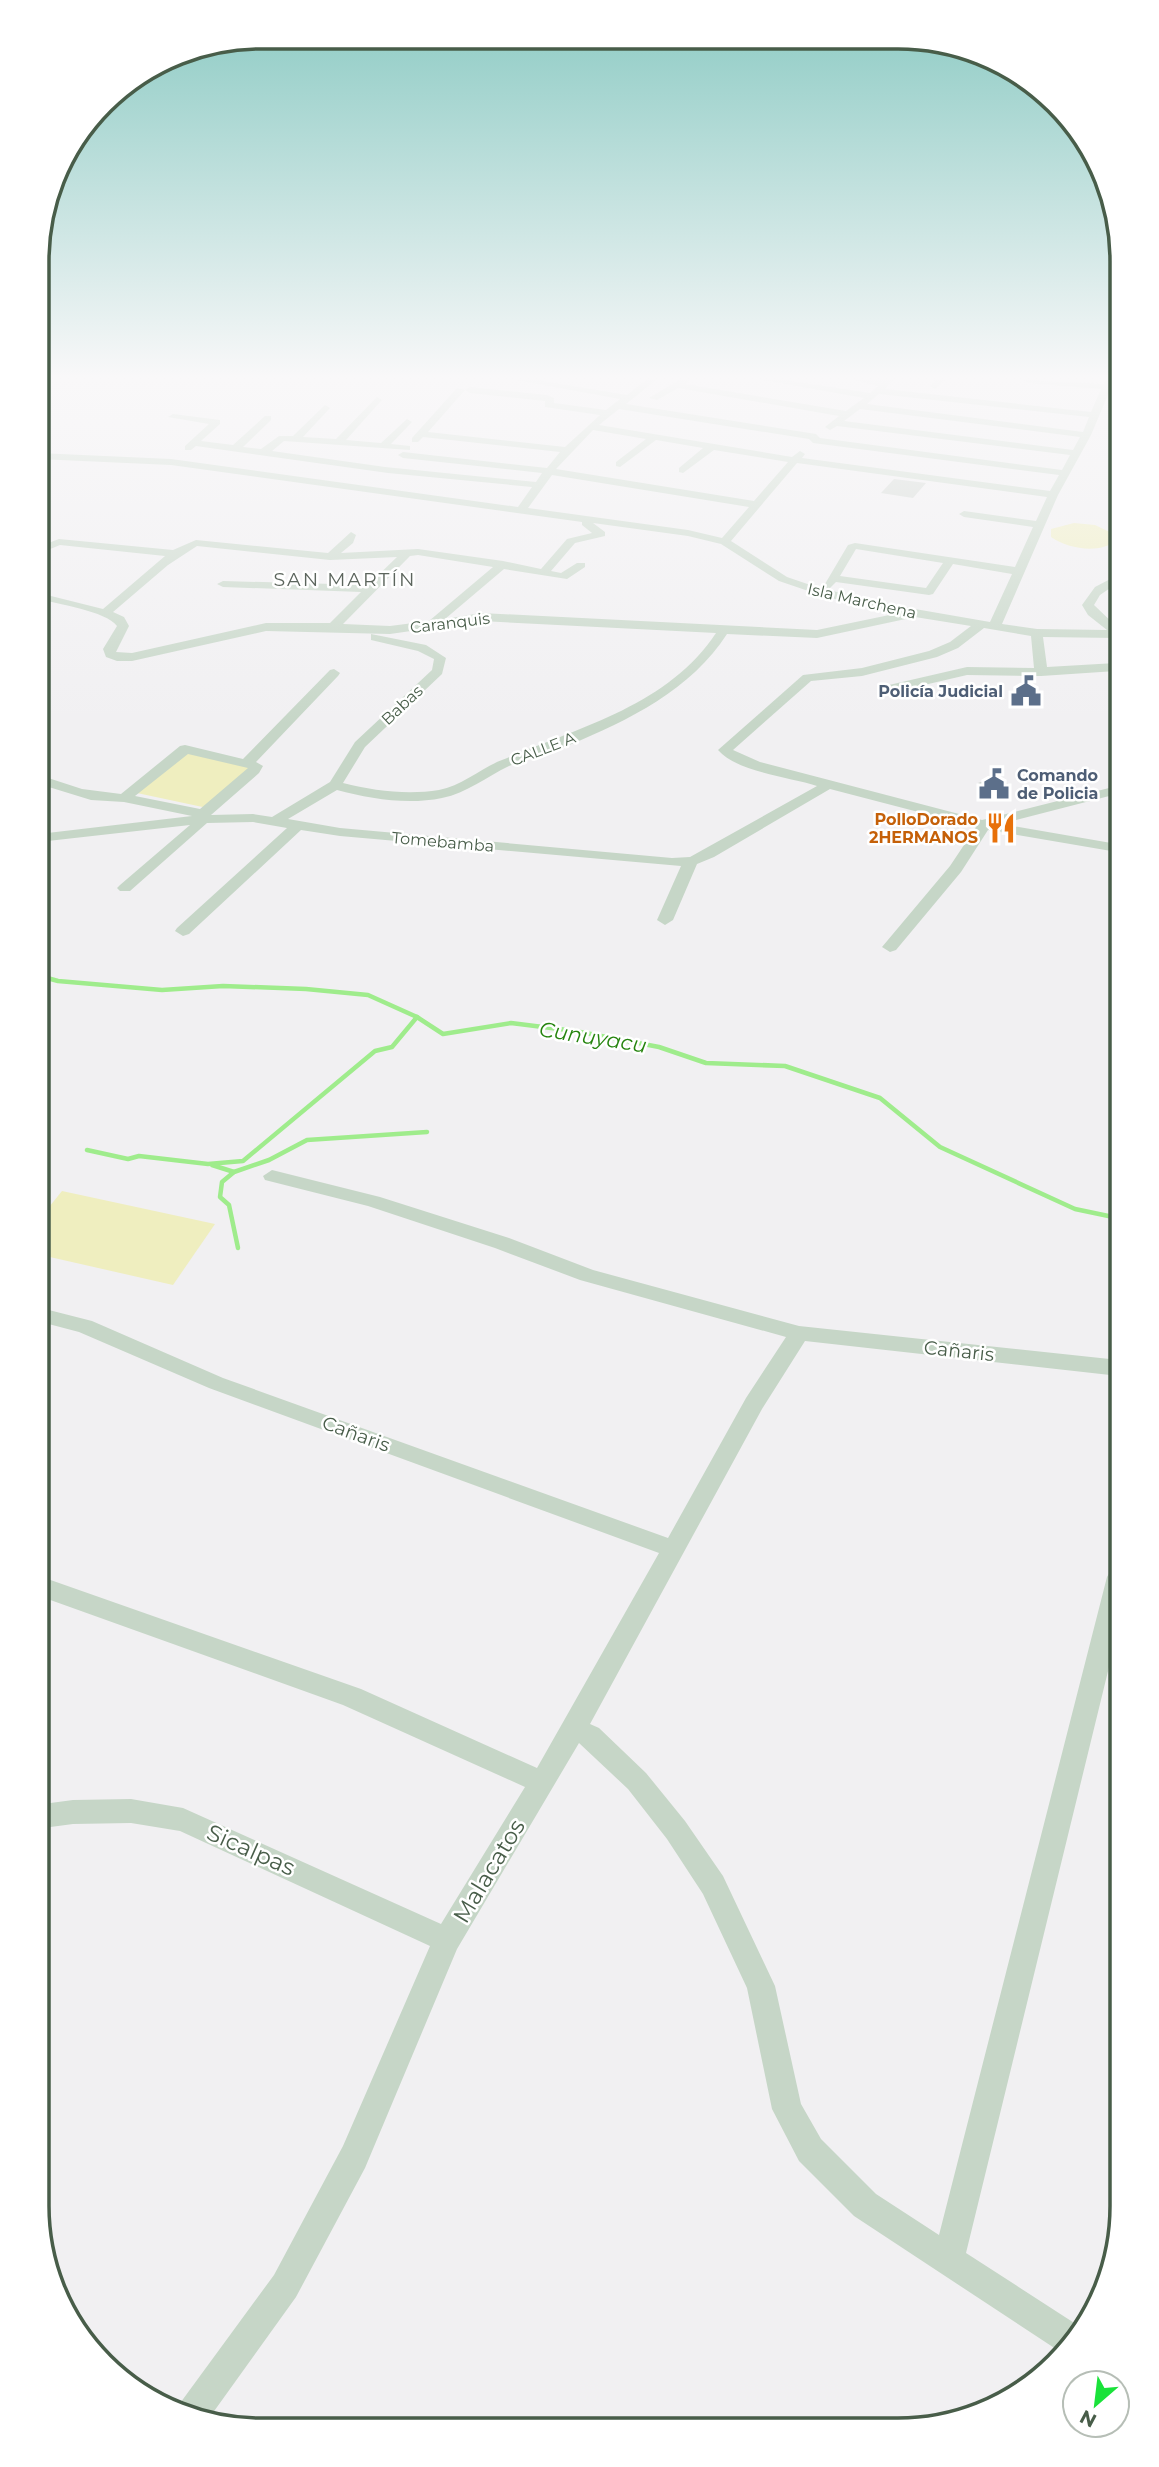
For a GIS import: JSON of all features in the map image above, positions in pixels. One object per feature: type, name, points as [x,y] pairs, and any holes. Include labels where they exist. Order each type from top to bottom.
[{"type":"street","name":"Isla Marchena","points":[[405,495],[678,531],[725,542],[783,579],[804,588],[915,613],[1037,633],[1110,633]]},
{"type":"street","points":[[520,512],[531,495]]},
{"type":"street","points":[[697,495],[757,505]]},
{"type":"street","points":[[725,542],[765,495]]},
{"type":"street","points":[[1053,495],[1018,571],[987,626],[933,654],[862,672],[807,678],[725,750],[739,759],[828,785],[985,824],[1079,844],[1110,847]]},
{"type":"street","points":[[964,514],[1040,525]]},
{"type":"street","points":[[544,573],[571,541],[601,534],[585,520]]},
{"type":"street","points":[[330,557],[349,541],[351,535]]},
{"type":"street","points":[[49,546],[59,542],[177,554]]},
{"type":"street","points":[[49,599],[105,612],[190,544],[330,557],[418,552],[503,564],[561,576],[567,576],[581,565]]},
{"type":"street","points":[[950,560],[931,591],[891,569],[852,547],[830,583],[891,569],[950,560],[1018,571]]},
{"type":"street","points":[[333,627],[406,554]]},
{"type":"street","points":[[434,622],[503,564]]},
{"type":"street","points":[[1110,583],[1090,597],[1088,605],[1110,628]]},
{"type":"street","points":[[223,584],[371,589]]},
{"type":"street","name":"Caranquis","points":[[105,612],[122,622],[109,649],[110,654],[117,657],[132,657],[257,629],[333,627],[390,630],[434,622],[497,617],[562,623],[817,634],[915,613]]},
{"type":"street","name":"Babas","points":[[275,821],[335,785],[360,745],[438,671],[441,665],[440,658],[422,648],[333,627]]},
{"type":"street","name":"CALLE A","points":[[335,785],[386,795],[434,795],[454,790],[503,764],[573,739],[630,710],[691,669],[723,631]]},
{"type":"street","points":[[1037,633],[1041,672]]},
{"type":"street","points":[[894,688],[967,671],[1041,672],[1110,667]]},
{"type":"street","points":[[248,762],[334,673]]},
{"type":"street","points":[[124,798],[185,749],[256,766],[254,771],[202,817],[192,831],[125,888]]},
{"type":"street","points":[[49,782],[71,790],[124,798],[202,817]]},
{"type":"street","name":"Tomebamba","points":[[49,837],[202,817],[275,821],[407,839],[672,862],[692,861],[709,854],[828,785]]},
{"type":"street","points":[[890,947],[956,869],[985,824],[1110,792]]},
{"type":"street","points":[[183,931],[298,825]]},
{"type":"street","points":[[666,920],[685,871],[692,861]]},
{"type":"street","name":"Cañaris","points":[[272,1176],[373,1201],[502,1243],[587,1275],[799,1333],[1110,1367]]},
{"type":"street","name":"Cañaris","points":[[49,1317],[85,1326],[216,1383],[673,1549]]},
{"type":"street","name":"Malacatos","points":[[196,2408],[285,2286],[354,2157],[447,1940],[574,1729],[754,1404],[799,1333]]},
{"type":"street","points":[[49,1589],[352,1697],[542,1782]]},
{"type":"street","points":[[948,2261],[1110,1613]]},
{"type":"street","points":[[574,1729],[590,1736],[637,1781],[676,1830],[713,1885],[761,1986],[787,2109],[806,2145],[825,2168],[865,2205],[1065,2336]]},
{"type":"street","name":"Sicalpas","points":[[49,1815],[131,1811],[183,1820],[447,1940]]},
{"type":"green space","points":[[1074,523],[1095,525],[1110,532],[1110,544],[1092,549],[1066,545],[1051,537],[1051,529]]},
{"type":"green space","points":[[189,752],[256,767],[212,809],[137,793]]},
{"type":"green space","points":[[62,1191],[215,1224],[173,1285],[49,1257],[49,1207]]},
{"type":"building","name":"Comando de Policia","points":[[997,777],[1010,785],[992,791],[978,783]]},
{"type":"waterway","name":"Cunuyacu","points":[[49,978],[162,990],[223,986],[306,989],[368,995],[417,1017]]},
{"type":"waterway","points":[[87,1150],[128,1159],[139,1156],[208,1164],[243,1161],[375,1051],[392,1047],[417,1017]]},
{"type":"waterway","name":"Cunuyacu","points":[[417,1017],[443,1034],[511,1023],[575,1031],[659,1047],[706,1063],[785,1066],[880,1098],[940,1147],[1075,1209],[1110,1216]]},
{"type":"waterway","points":[[234,1172],[269,1160],[307,1140],[427,1132]]},
{"type":"waterway","points":[[212,1165],[234,1172]]},
{"type":"waterway","points":[[234,1172],[222,1182],[220,1197],[229,1205],[238,1248]]},
{"type":"place","name":"Policía Judicial","points":[[1026,691]]},
{"type":"place","name":"Comando de Policia","points":[[994,784]]},
{"type":"place","name":"PolloDorado 2HERMANOS","points":[[1001,828]]},
{"type":"district","name":"SAN MARTÍN","points":[[345,579]]}]
